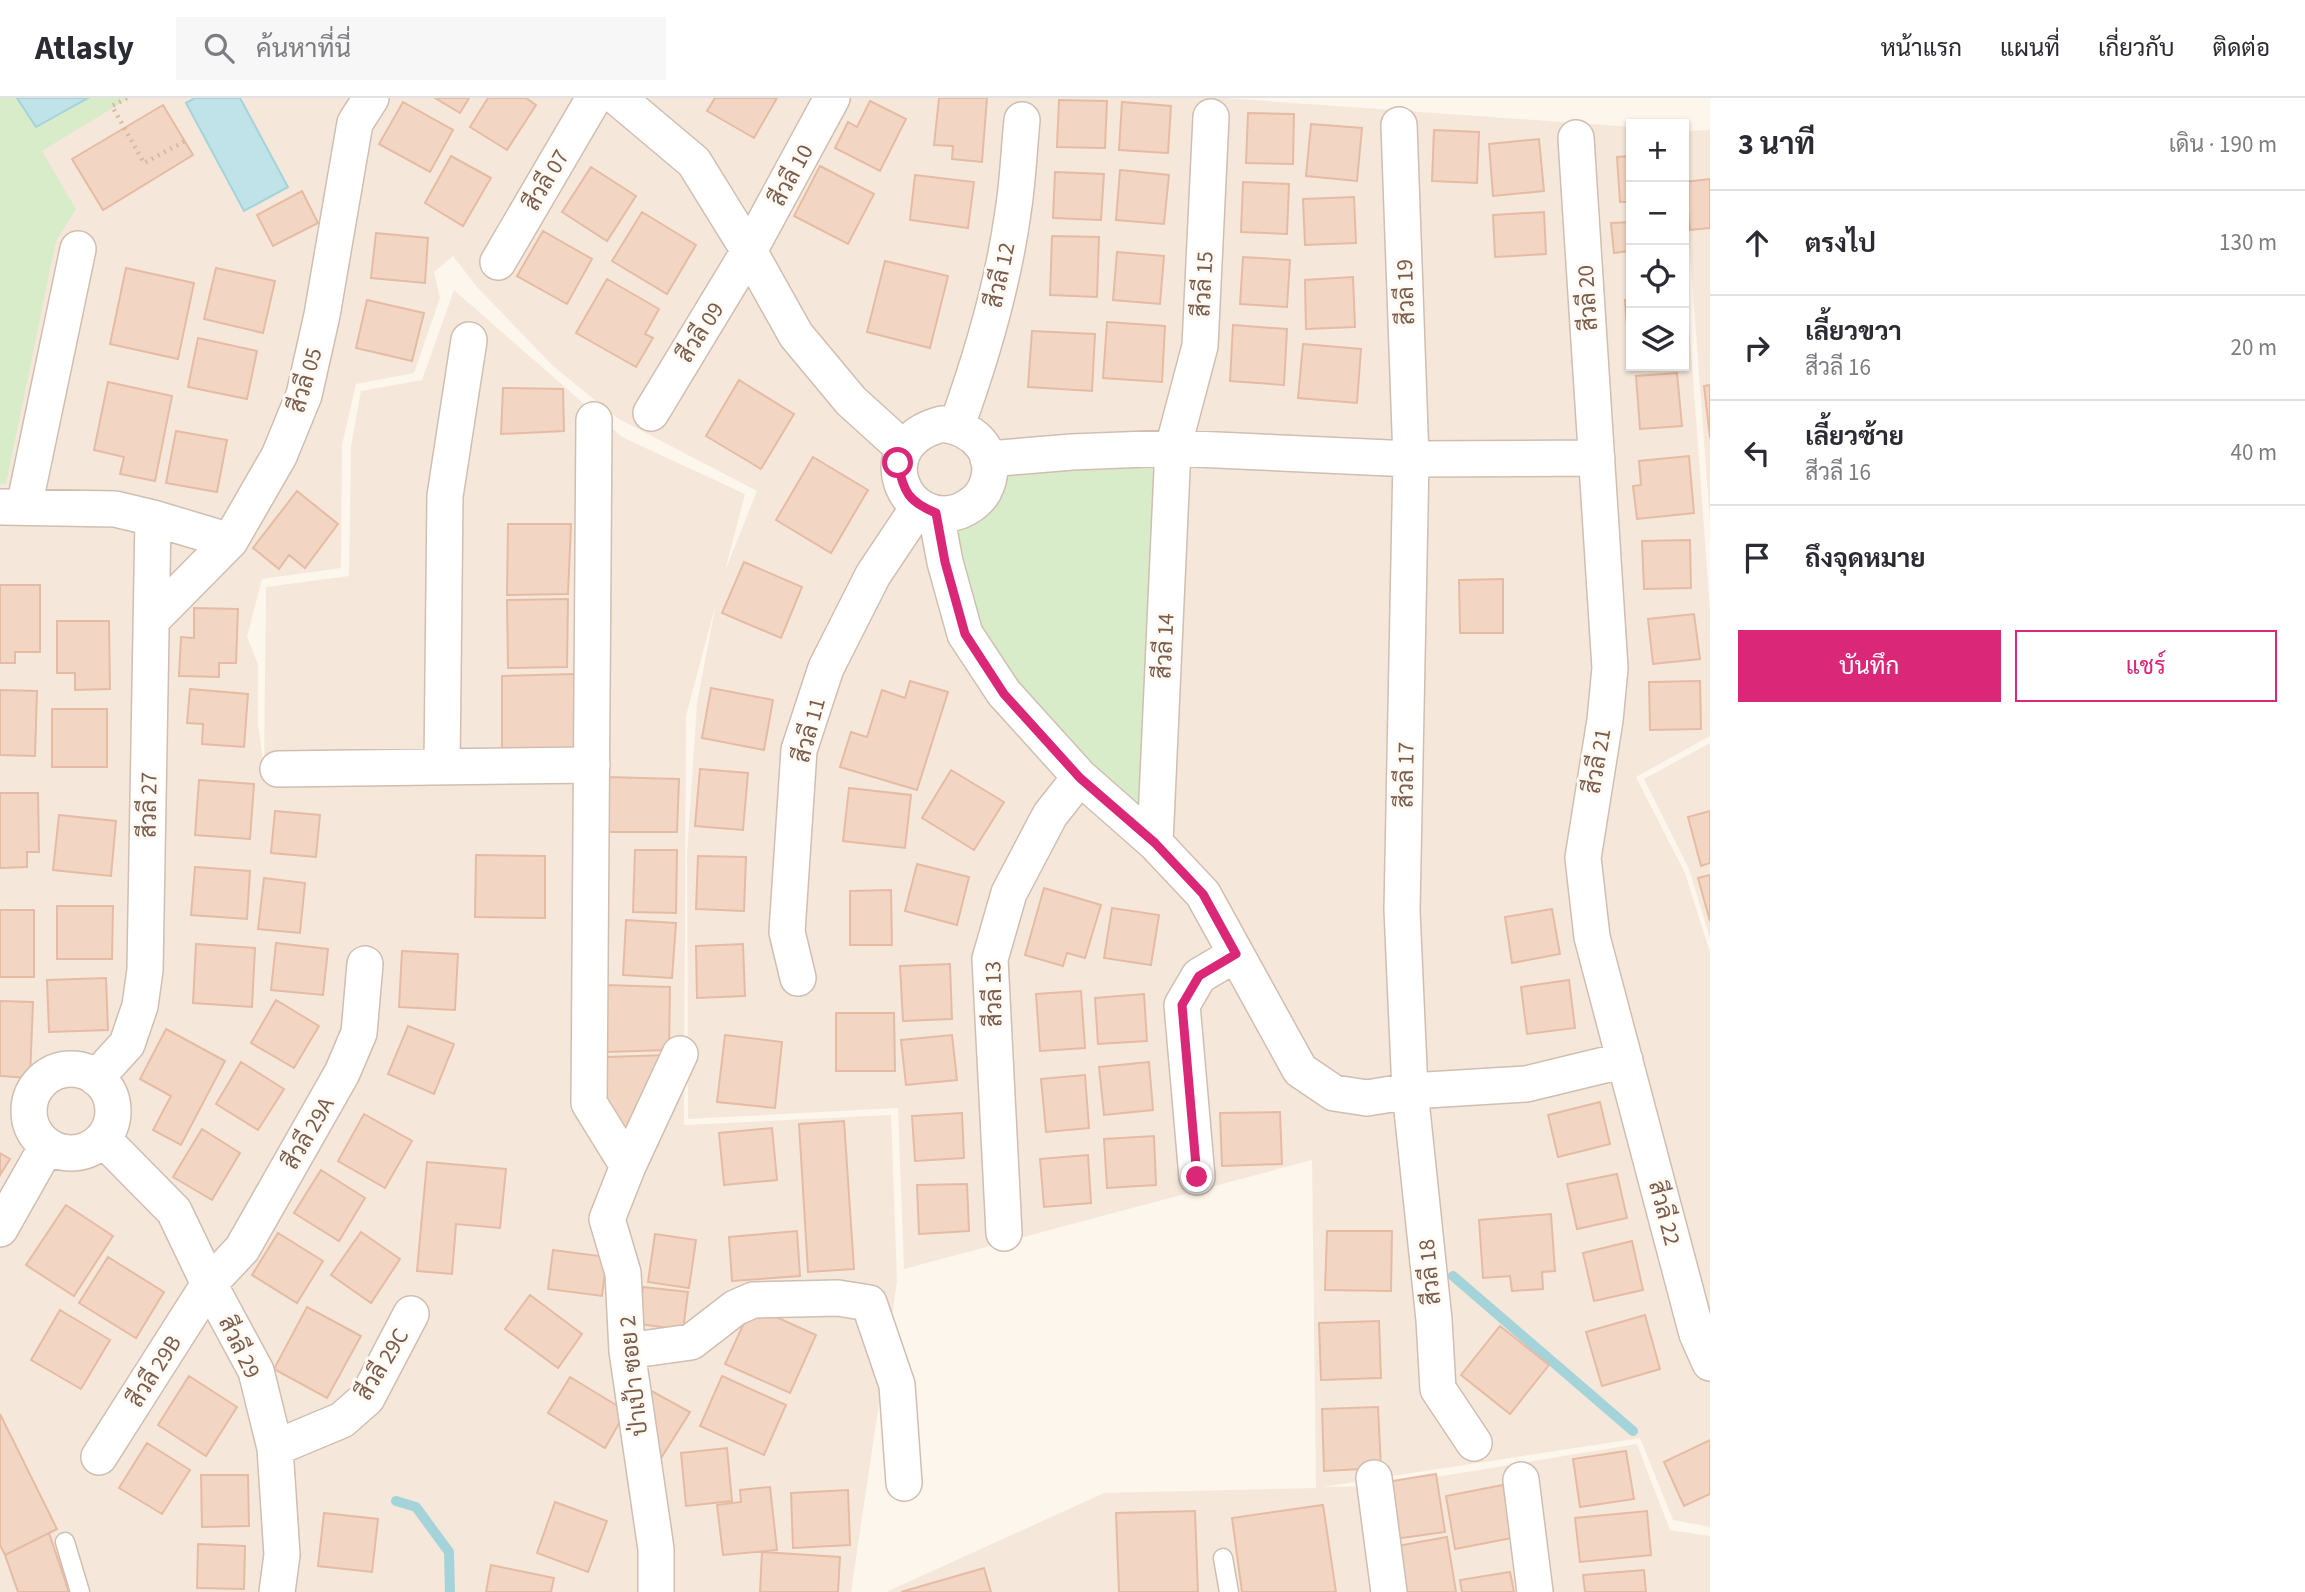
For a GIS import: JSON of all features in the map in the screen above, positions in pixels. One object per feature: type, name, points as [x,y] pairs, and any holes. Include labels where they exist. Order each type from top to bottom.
[{"type":"street","name":"สีวลี 05","points":[[151,621],[230,541],[279,456],[304,395],[322,315],[355,123],[371,98]]},
{"type":"street","name":"สีวลี 07","points":[[498,262],[594,98]]},
{"type":"street","points":[[618,98],[694,162],[750,251],[796,335],[851,401],[904,449]]},
{"type":"street","name":"สีวลี 10","points":[[750,251],[832,98]]},
{"type":"street","name":"สีวลี 15","points":[[1173,448],[1200,346],[1211,117]]},
{"type":"street","name":"สีวลี 12","points":[[957,425],[977,371],[1000,283],[1013,211],[1022,120]]},
{"type":"street","name":"สีวลี 19","points":[[1399,125],[1411,459]]},
{"type":"street","name":"สีวลี 20","points":[[1576,138],[1597,457]]},
{"type":"street","points":[[78,249],[12,507],[115,509],[230,541]]},
{"type":"street","name":"สีวลี 09","points":[[651,413],[750,251]]},
{"type":"street","points":[[442,767],[445,496],[469,340]]},
{"type":"street","points":[[594,420],[589,1102],[628,1166]]},
{"type":"street","points":[[942,424],[957,425],[972,433],[982,445],[988,459],[989,475],[985,490],[979,499],[952,514],[927,510],[908,495],[901,481],[898,463],[904,449],[913,436],[927,428],[942,424]]},
{"type":"street","points":[[988,459],[1173,448],[1411,459],[1597,457]]},
{"type":"street","name":"สีวลี 14","points":[[1155,843],[1173,448]]},
{"type":"street","name":"สีวลี 21","points":[[1597,457],[1610,668],[1605,720],[1583,858],[1591,937],[1625,1060]]},
{"type":"street","name":"สีวลี 17","points":[[1410,1091],[1402,910],[1411,459]]},
{"type":"street","points":[[927,510],[965,634],[1004,694],[1080,778],[1155,843],[1203,894],[1300,1070],[1334,1093],[1367,1098],[1410,1091],[1526,1084],[1625,1060]]},
{"type":"street","name":"สีวลี 11","points":[[798,978],[787,932],[799,750],[826,668],[873,575],[927,510]]},
{"type":"street","name":"สีวลี 27","points":[[96,1078],[127,1044],[140,1006],[145,970],[153,518]]},
{"type":"street","points":[[278,769],[592,765]]},
{"type":"street","name":"สีวลี 13","points":[[1004,1233],[990,958],[1009,893],[1049,815],[1080,778]]},
{"type":"street","points":[[1197,1177],[1182,1005],[1199,976],[1236,954]]},
{"type":"street","name":"สีวลี 29A","points":[[209,1284],[242,1249],[342,1073],[359,1033],[365,964]]},
{"type":"street","name":"ป่าเป้า ซอย 2","points":[[656,1592],[656,1549],[626,1351],[623,1273],[607,1219],[628,1166],[680,1055]]},
{"type":"street","name":"สีวลี 22","points":[[1625,1060],[1697,1334],[1710,1363]]},
{"type":"street","points":[[68,1069],[83,1071],[96,1078],[106,1089],[112,1102],[113,1117],[103,1139],[91,1148],[77,1153],[63,1153],[47,1146],[36,1136],[30,1122],[15,1105],[33,1092],[42,1080],[54,1072],[68,1069]]},
{"type":"street","name":"สีวลี 18","points":[[1410,1091],[1434,1320],[1438,1389],[1474,1443]]},
{"type":"street","name":"สีวลี 29","points":[[103,1139],[174,1211],[209,1284],[256,1371],[275,1448],[282,1555],[277,1592]]},
{"type":"street","points":[[0,1229],[47,1146]]},
{"type":"street","name":"สีวลี 29B","points":[[99,1457],[209,1284]]},
{"type":"street","points":[[626,1351],[691,1342],[735,1308],[753,1300],[838,1298],[869,1303],[897,1385],[904,1483]]},
{"type":"street","name":"สีวลี 29C","points":[[275,1448],[342,1419],[367,1398],[411,1314]]},
{"type":"street","points":[[1374,1478],[1389,1592]]},
{"type":"street","points":[[1521,1480],[1535,1592]]},
{"type":"lane","points":[[65,1542],[80,1592]]},
{"type":"path","points":[[127,98],[112,106],[144,163],[185,141]]},
{"type":"shaded area","points":[[0,98],[1226,98],[1626,127],[1626,371],[1689,371],[1689,323],[1710,609],[1710,736],[1636,777],[1685,873],[1710,952],[1710,1527],[1673,1520],[1640,1438],[1322,1487],[1382,1486],[1637,1444],[1670,1530],[1710,1536],[1710,1592],[886,1592],[1104,1493],[1316,1488],[1312,1160],[904,1269],[898,1108],[688,1119],[687,854],[697,703],[716,603],[686,716],[684,1125],[891,1115],[897,1282],[851,1592],[0,1592]],"holes":[[[453,256],[477,287],[553,366],[617,418],[757,491],[725,571],[745,494],[622,437],[454,290],[422,380],[361,391],[351,446],[349,576],[266,587],[264,769],[258,724],[258,664],[247,637],[262,579],[341,568],[342,445],[356,384],[414,373],[440,298],[434,272]]]},
{"type":"shaded area","points":[[1710,130],[1710,521],[1689,240],[1689,131]]},
{"type":"shaded area","points":[[1710,743],[1710,938],[1689,869],[1644,779]]},
{"type":"green space","points":[[0,98],[129,98],[42,151],[76,209],[56,241],[6,484],[0,484]]},
{"type":"green space","points":[[1155,466],[1140,806],[1093,765],[1018,682],[981,626],[957,531],[954,531],[975,522],[989,511],[999,496],[1007,475]]},
{"type":"water","points":[[17,98],[88,98],[36,127]]},
{"type":"water","points":[[195,98],[240,98],[288,187],[244,211],[186,103]]},
{"type":"building","points":[[435,98],[469,98],[460,113]]},
{"type":"building","points":[[488,98],[526,98],[536,105],[507,150],[470,127]]},
{"type":"building","points":[[715,98],[777,98],[754,138],[707,111]]},
{"type":"building","points":[[939,98],[987,98],[982,162],[952,159],[953,146],[934,145]]},
{"type":"building","points":[[1059,100],[1107,101],[1105,148],[1057,147]]},
{"type":"building","points":[[870,101],[906,119],[880,171],[835,148],[848,122],[857,127]]},
{"type":"building","points":[[403,102],[453,130],[430,172],[379,144]]},
{"type":"building","points":[[1122,102],[1171,106],[1168,153],[1119,150]]},
{"type":"building","points":[[163,105],[193,155],[103,210],[72,159]]},
{"type":"building","points":[[1248,113],[1294,114],[1293,164],[1246,163]]},
{"type":"building","points":[[1311,124],[1362,128],[1357,181],[1306,176]]},
{"type":"building","points":[[1434,130],[1479,132],[1477,183],[1432,181]]},
{"type":"building","points":[[1539,139],[1544,191],[1493,196],[1489,144]]},
{"type":"building","points":[[451,156],[491,178],[463,226],[425,203]]},
{"type":"building","points":[[1626,156],[1626,202],[1620,202],[1617,157]]},
{"type":"building","points":[[820,166],[874,194],[848,244],[794,216]]},
{"type":"building","points":[[591,167],[636,196],[607,241],[562,212]]},
{"type":"building","points":[[1120,170],[1169,175],[1164,224],[1116,220]]},
{"type":"building","points":[[1055,172],[1104,174],[1101,220],[1053,218]]},
{"type":"building","points":[[915,175],[974,182],[968,228],[910,220]]},
{"type":"building","points":[[1710,179],[1710,228],[1690,230],[1689,182]]},
{"type":"building","points":[[1243,182],[1289,184],[1287,234],[1241,232]]},
{"type":"building","points":[[302,191],[318,223],[273,246],[257,215]]},
{"type":"building","points":[[1354,197],[1356,243],[1305,245],[1303,199]]},
{"type":"building","points":[[642,212],[696,245],[667,294],[612,261]]},
{"type":"building","points":[[1544,212],[1546,254],[1495,257],[1493,215]]},
{"type":"building","points":[[1626,222],[1626,251],[1614,253],[1611,223]]},
{"type":"building","points":[[543,231],[592,259],[567,304],[517,276]]},
{"type":"building","points":[[376,233],[428,238],[425,283],[371,278]]},
{"type":"building","points":[[1052,236],[1099,237],[1097,297],[1050,295]]},
{"type":"building","points":[[1117,252],[1164,256],[1160,304],[1113,300]]},
{"type":"building","points":[[1243,257],[1290,260],[1287,307],[1240,304]]},
{"type":"building","points":[[885,261],[948,276],[930,348],[867,332]]},
{"type":"building","points":[[126,268],[194,283],[178,359],[110,344]]},
{"type":"building","points":[[216,268],[275,281],[263,333],[204,319]]},
{"type":"building","points":[[1353,277],[1355,327],[1306,329],[1305,280]]},
{"type":"building","points":[[607,279],[659,309],[645,334],[653,338],[636,367],[576,333]]},
{"type":"building","points":[[367,300],[424,313],[412,361],[356,348]]},
{"type":"building","points":[[1107,322],[1165,326],[1162,382],[1103,378]]},
{"type":"building","points":[[1233,325],[1287,329],[1284,385],[1230,381]]},
{"type":"building","points":[[1032,331],[1095,334],[1092,391],[1028,387]]},
{"type":"building","points":[[198,338],[257,351],[247,399],[188,387]]},
{"type":"building","points":[[1303,344],[1361,349],[1357,403],[1298,398]]},
{"type":"building","points":[[1677,373],[1682,426],[1640,429],[1636,376]]},
{"type":"building","points":[[739,380],[794,414],[761,469],[706,436]]},
{"type":"building","points":[[108,382],[172,396],[155,481],[120,474],[124,457],[94,450]]},
{"type":"building","points":[[1710,385],[1710,438],[1704,386]]},
{"type":"building","points":[[503,388],[563,389],[564,431],[501,434]]},
{"type":"building","points":[[176,431],[227,440],[217,492],[166,483]]},
{"type":"building","points":[[1689,456],[1694,513],[1637,519],[1633,486],[1641,485],[1639,461]]},
{"type":"building","points":[[813,457],[868,490],[831,553],[776,520]]},
{"type":"building","points":[[297,491],[338,524],[305,568],[289,555],[279,569],[253,548]]},
{"type":"building","points":[[508,524],[571,524],[568,594],[507,595]]},
{"type":"building","points":[[1690,540],[1691,588],[1644,589],[1642,541]]},
{"type":"building","points":[[744,562],[802,587],[781,638],[722,613]]},
{"type":"building","points":[[1503,579],[1503,633],[1460,633],[1459,580]]},
{"type":"building","points":[[0,585],[40,585],[40,652],[15,652],[15,663],[0,663]]},
{"type":"building","points":[[568,599],[567,667],[508,668],[507,600]]},
{"type":"building","points":[[194,608],[238,609],[236,663],[219,663],[219,677],[179,676],[181,637],[194,638]]},
{"type":"building","points":[[1694,614],[1700,659],[1653,664],[1648,619]]},
{"type":"building","points":[[57,621],[109,621],[110,689],[75,690],[75,673],[57,673]]},
{"type":"building","points":[[574,674],[575,749],[502,750],[502,676]]},
{"type":"building","points":[[910,681],[948,692],[917,790],[840,767],[851,732],[867,737],[882,690],[905,698]]},
{"type":"building","points":[[1700,681],[1701,729],[1650,730],[1649,682]]},
{"type":"building","points":[[711,688],[773,700],[764,750],[702,738]]},
{"type":"building","points":[[190,689],[248,694],[244,747],[202,744],[203,724],[187,723]]},
{"type":"building","points":[[0,690],[37,691],[35,756],[0,755]]},
{"type":"building","points":[[52,709],[107,709],[107,767],[52,767]]},
{"type":"building","points":[[700,769],[748,773],[743,830],[695,826]]},
{"type":"building","points":[[951,770],[1004,802],[974,850],[922,818]]},
{"type":"building","points":[[606,777],[679,779],[677,832],[606,832]]},
{"type":"building","points":[[199,780],[254,784],[250,839],[195,835]]},
{"type":"building","points":[[849,788],[911,795],[905,848],[843,841]]},
{"type":"building","points":[[0,793],[38,793],[39,852],[27,852],[27,867],[0,868]]},
{"type":"building","points":[[275,811],[320,815],[316,857],[271,853]]},
{"type":"building","points":[[1710,811],[1710,863],[1701,866],[1688,817]]},
{"type":"building","points":[[59,815],[116,821],[111,876],[53,870]]},
{"type":"building","points":[[635,850],[677,850],[676,913],[633,912]]},
{"type":"building","points":[[476,855],[545,856],[545,918],[475,917]]},
{"type":"building","points":[[698,856],[746,857],[744,911],[696,909]]},
{"type":"building","points":[[917,864],[969,877],[957,925],[905,911]]},
{"type":"building","points":[[195,867],[250,871],[247,919],[191,915]]},
{"type":"building","points":[[1710,875],[1710,921],[1698,878]]},
{"type":"building","points":[[264,878],[305,883],[300,933],[258,929]]},
{"type":"building","points":[[1044,888],[1101,905],[1085,958],[1067,953],[1063,966],[1025,955]]},
{"type":"building","points":[[891,890],[892,945],[850,945],[850,891]]},
{"type":"building","points":[[57,906],[113,906],[112,959],[57,959]]},
{"type":"building","points":[[1112,908],[1159,915],[1151,965],[1104,958]]},
{"type":"building","points":[[1552,909],[1560,954],[1512,963],[1505,917]]},
{"type":"building","points":[[0,910],[34,910],[34,977],[0,977]]},
{"type":"building","points":[[626,920],[676,923],[672,978],[623,975]]},
{"type":"building","points":[[276,943],[328,949],[323,995],[271,990]]},
{"type":"building","points":[[196,944],[255,948],[252,1007],[193,1003]]},
{"type":"building","points":[[743,944],[745,996],[697,998],[696,946]]},
{"type":"building","points":[[402,951],[458,954],[455,1010],[399,1007]]},
{"type":"building","points":[[950,964],[952,1019],[903,1021],[900,966]]},
{"type":"building","points":[[106,978],[108,1030],[49,1032],[47,980]]},
{"type":"building","points":[[1569,980],[1575,1028],[1527,1034],[1521,987]]},
{"type":"building","points":[[604,985],[670,987],[669,1050],[605,1052]]},
{"type":"building","points":[[1081,991],[1085,1048],[1040,1051],[1036,994]]},
{"type":"building","points":[[1144,994],[1147,1041],[1098,1044],[1095,998]]},
{"type":"building","points":[[276,1000],[319,1026],[294,1068],[251,1043]]},
{"type":"building","points":[[0,1001],[33,1002],[30,1078],[0,1076]]},
{"type":"building","points":[[836,1013],[894,1013],[895,1071],[836,1071]]},
{"type":"building","points":[[408,1026],[454,1044],[434,1094],[388,1074]]},
{"type":"building","points":[[166,1029],[225,1061],[181,1145],[153,1130],[171,1096],[140,1079]]},
{"type":"building","points":[[725,1035],[782,1042],[775,1108],[717,1102]]},
{"type":"building","points":[[952,1035],[957,1080],[906,1085],[901,1040]]},
{"type":"building","points":[[667,1055],[636,1132],[618,1133],[604,1105],[607,1057]]},
{"type":"building","points":[[241,1062],[284,1089],[258,1130],[216,1104]]},
{"type":"building","points":[[1149,1062],[1153,1110],[1104,1115],[1099,1067]]},
{"type":"building","points":[[1085,1075],[1089,1128],[1046,1132],[1041,1079]]},
{"type":"building","points":[[1600,1102],[1610,1144],[1558,1157],[1548,1115]]},
{"type":"building","points":[[1280,1112],[1282,1164],[1222,1166],[1220,1113]]},
{"type":"building","points":[[962,1113],[964,1158],[915,1161],[912,1116]]},
{"type":"building","points":[[364,1114],[412,1141],[385,1188],[338,1161]]},
{"type":"building","points":[[844,1121],[854,1269],[808,1272],[799,1124]]},
{"type":"building","points":[[772,1128],[777,1180],[724,1185],[719,1133]]},
{"type":"building","points":[[202,1129],[240,1153],[212,1200],[173,1177]]},
{"type":"building","points":[[1154,1136],[1156,1185],[1107,1188],[1104,1139]]},
{"type":"building","points":[[0,1153],[10,1159],[0,1175]]},
{"type":"building","points":[[1088,1155],[1091,1203],[1044,1207],[1040,1159]]},
{"type":"building","points":[[427,1162],[506,1169],[500,1228],[456,1224],[452,1274],[417,1271]]},
{"type":"building","points":[[321,1170],[365,1198],[339,1241],[294,1213]]},
{"type":"building","points":[[1617,1174],[1627,1218],[1577,1229],[1567,1184]]},
{"type":"building","points":[[967,1184],[969,1231],[919,1234],[917,1185]]},
{"type":"building","points":[[66,1205],[113,1236],[74,1296],[26,1265]]},
{"type":"building","points":[[1551,1214],[1555,1271],[1542,1272],[1543,1289],[1512,1291],[1510,1276],[1483,1278],[1479,1220]]},
{"type":"building","points":[[797,1231],[800,1276],[732,1281],[729,1237]]},
{"type":"building","points":[[1327,1231],[1392,1231],[1391,1291],[1325,1290]]},
{"type":"building","points":[[361,1232],[400,1259],[371,1303],[331,1275]]},
{"type":"building","points":[[278,1233],[323,1261],[297,1303],[252,1275]]},
{"type":"building","points":[[655,1234],[696,1240],[689,1288],[648,1282]]},
{"type":"building","points":[[1632,1241],[1643,1290],[1594,1301],[1583,1253]]},
{"type":"building","points":[[553,1250],[607,1257],[602,1296],[548,1289]]},
{"type":"building","points":[[108,1257],[164,1292],[136,1338],[79,1303]]},
{"type":"building","points":[[643,1287],[688,1292],[683,1330],[639,1324]]},
{"type":"building","points":[[530,1295],[582,1334],[558,1368],[505,1329]]},
{"type":"building","points":[[752,1306],[816,1335],[790,1393],[725,1364]]},
{"type":"building","points":[[307,1307],[361,1336],[327,1398],[274,1369]]},
{"type":"building","points":[[60,1310],[110,1340],[81,1389],[31,1360]]},
{"type":"building","points":[[1645,1315],[1660,1369],[1602,1386],[1586,1332]]},
{"type":"building","points":[[1379,1321],[1381,1378],[1321,1380],[1319,1323]]},
{"type":"building","points":[[1500,1326],[1549,1365],[1510,1414],[1461,1375]]},
{"type":"building","points":[[189,1376],[237,1407],[206,1456],[158,1425]]},
{"type":"building","points":[[722,1376],[786,1405],[764,1455],[700,1426]]},
{"type":"building","points":[[570,1377],[626,1411],[605,1448],[548,1413]]},
{"type":"building","points":[[646,1388],[690,1412],[656,1466]]},
{"type":"building","points":[[1378,1407],[1381,1468],[1324,1471],[1322,1409]]},
{"type":"building","points":[[0,1414],[57,1529],[5,1555],[0,1545]]},
{"type":"building","points":[[1710,1440],[1710,1494],[1684,1506],[1664,1462]]},
{"type":"building","points":[[147,1443],[190,1470],[162,1514],[119,1488]]},
{"type":"building","points":[[727,1448],[732,1501],[686,1506],[681,1453]]},
{"type":"building","points":[[1626,1451],[1634,1499],[1580,1507],[1573,1459]]},
{"type":"building","points":[[1436,1474],[1445,1532],[1394,1539],[1386,1482]]},
{"type":"building","points":[[201,1475],[248,1475],[249,1526],[202,1527]]},
{"type":"building","points":[[1503,1485],[1512,1538],[1455,1549],[1446,1496]]},
{"type":"building","points":[[770,1487],[777,1550],[723,1555],[717,1505],[741,1502],[740,1490]]},
{"type":"building","points":[[848,1490],[850,1545],[793,1548],[791,1493]]},
{"type":"building","points":[[555,1502],[607,1521],[588,1572],[537,1553]]},
{"type":"building","points":[[1323,1505],[1336,1592],[1242,1592],[1232,1518]]},
{"type":"building","points":[[1195,1511],[1198,1592],[1119,1592],[1116,1513]]},
{"type":"building","points":[[1647,1511],[1651,1555],[1580,1562],[1575,1518]]},
{"type":"building","points":[[324,1513],[378,1519],[372,1572],[318,1566]]},
{"type":"building","points":[[49,1533],[69,1592],[18,1592],[5,1555]]},
{"type":"building","points":[[1447,1537],[1456,1592],[1405,1592],[1397,1546]]},
{"type":"building","points":[[198,1544],[245,1546],[244,1589],[197,1588]]},
{"type":"building","points":[[762,1552],[840,1557],[838,1592],[760,1592]]},
{"type":"building","points":[[491,1565],[554,1578],[551,1592],[486,1592]]},
{"type":"building","points":[[984,1568],[991,1592],[901,1592]]},
{"type":"building","points":[[1644,1570],[1646,1592],[1585,1592],[1583,1575]]},
{"type":"building","points":[[1510,1572],[1514,1592],[1462,1592],[1460,1580]]},
{"type":"waterway","points":[[1453,1276],[1633,1431]]},
{"type":"waterway","points":[[396,1501],[416,1507],[449,1552],[450,1592]]},
{"type":"route","points":[[898,463],[901,481],[908,495],[919,506],[936,513],[945,562],[965,634],[1004,694],[1080,778],[1155,843],[1203,894],[1236,954],[1199,976],[1182,1005],[1197,1177]]}]
